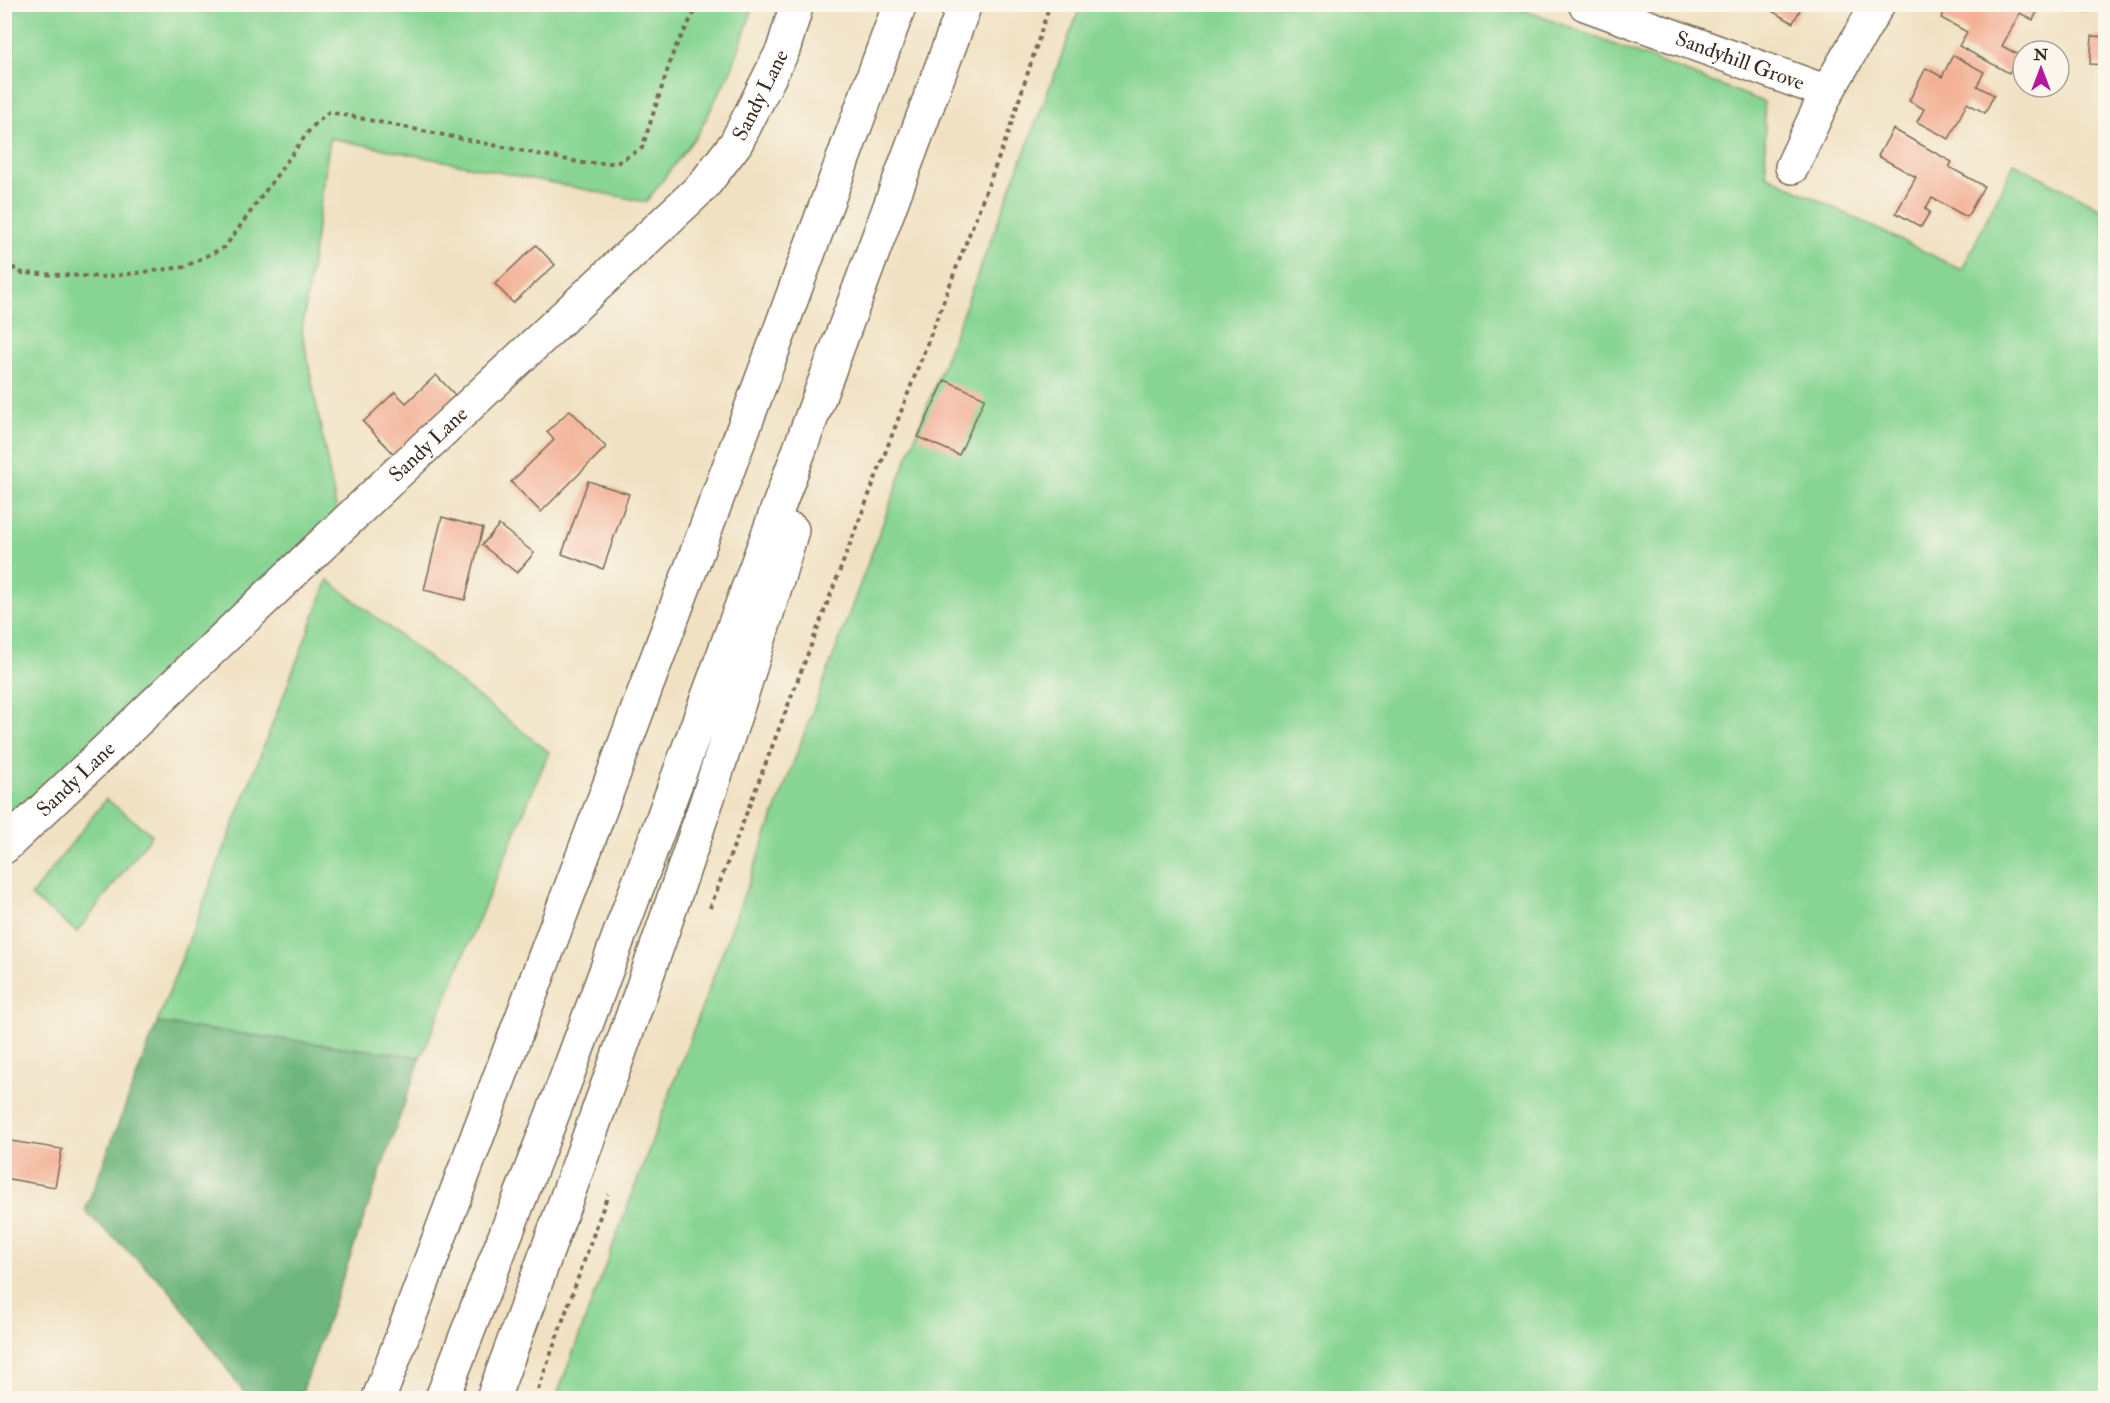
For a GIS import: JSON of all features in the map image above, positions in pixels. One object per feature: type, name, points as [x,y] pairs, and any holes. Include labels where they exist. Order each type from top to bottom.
[{"type":"main road","name":"Sandy Lane","points":[[4,847],[703,186],[736,143],[783,50],[797,4]]},
{"type":"main road","points":[[380,1398],[900,4]]},
{"type":"main road","points":[[442,1398],[564,1084],[965,4]]},
{"type":"main road","name":"Sandyhill Grove","points":[[1586,4],[1827,92]]},
{"type":"main road","points":[[1792,167],[1827,92],[1878,4]]},
{"type":"main road","points":[[493,1398],[593,1126],[706,803],[775,590],[870,264]]},
{"type":"main road","points":[[357,1398],[459,1134],[568,894]]},
{"type":"path","points":[[4,263],[22,273],[104,277],[184,267],[225,247],[311,128],[329,112],[583,163],[617,163],[642,148],[674,50],[699,4]]},
{"type":"path","points":[[706,917],[1010,131],[1050,4]]},
{"type":"path","points":[[535,1398],[611,1186]]},
{"type":"green space","points":[[5,5],[754,5],[733,66],[699,132],[646,202],[330,138],[302,331],[337,512],[5,831]]},
{"type":"green space","points":[[1081,5],[1511,5],[1764,102],[1766,175],[1962,270],[2014,163],[2105,211],[2105,1398],[556,1398],[908,456]]},
{"type":"green space","points":[[328,580],[549,752],[421,1057],[157,1023]]},
{"type":"green space","points":[[106,799],[152,835],[77,932],[31,896]]},
{"type":"green space","points":[[157,1023],[421,1057],[300,1398],[248,1398],[168,1288],[85,1211]]},
{"type":"building","points":[[1759,4],[1803,4],[1793,23]]},
{"type":"building","points":[[1948,4],[2041,4],[2033,20],[2020,13],[2002,46],[2011,51],[2009,73],[1959,46],[1967,32],[1941,18]]},
{"type":"building","points":[[2069,4],[2089,4],[2085,12]]},
{"type":"building","points":[[2092,36],[2106,37],[2106,65],[2090,64]]},
{"type":"building","points":[[1953,55],[1984,72],[1977,86],[1994,95],[1985,113],[1967,103],[1949,139],[1917,122],[1924,109],[1909,101],[1926,68],[1942,77]]},
{"type":"building","points":[[1893,129],[1952,162],[1949,167],[1984,186],[1967,217],[1932,198],[1925,209],[1930,212],[1921,227],[1896,213],[1916,177],[1878,156]]},
{"type":"building","points":[[536,245],[555,265],[513,303],[495,284]]},
{"type":"building","points":[[436,375],[456,396],[395,455],[363,422],[395,392],[406,403]]},
{"type":"building","points":[[945,380],[985,398],[959,455],[918,437]]},
{"type":"building","points":[[570,410],[606,447],[541,512],[511,482],[554,440],[547,432]]},
{"type":"building","points":[[588,481],[629,494],[603,569],[562,554]]},
{"type":"building","points":[[442,517],[483,528],[465,600],[424,590]]},
{"type":"building","points":[[499,525],[534,553],[517,573],[482,545]]},
{"type":"building","points":[[4,1140],[62,1149],[55,1187],[4,1178]]}]
